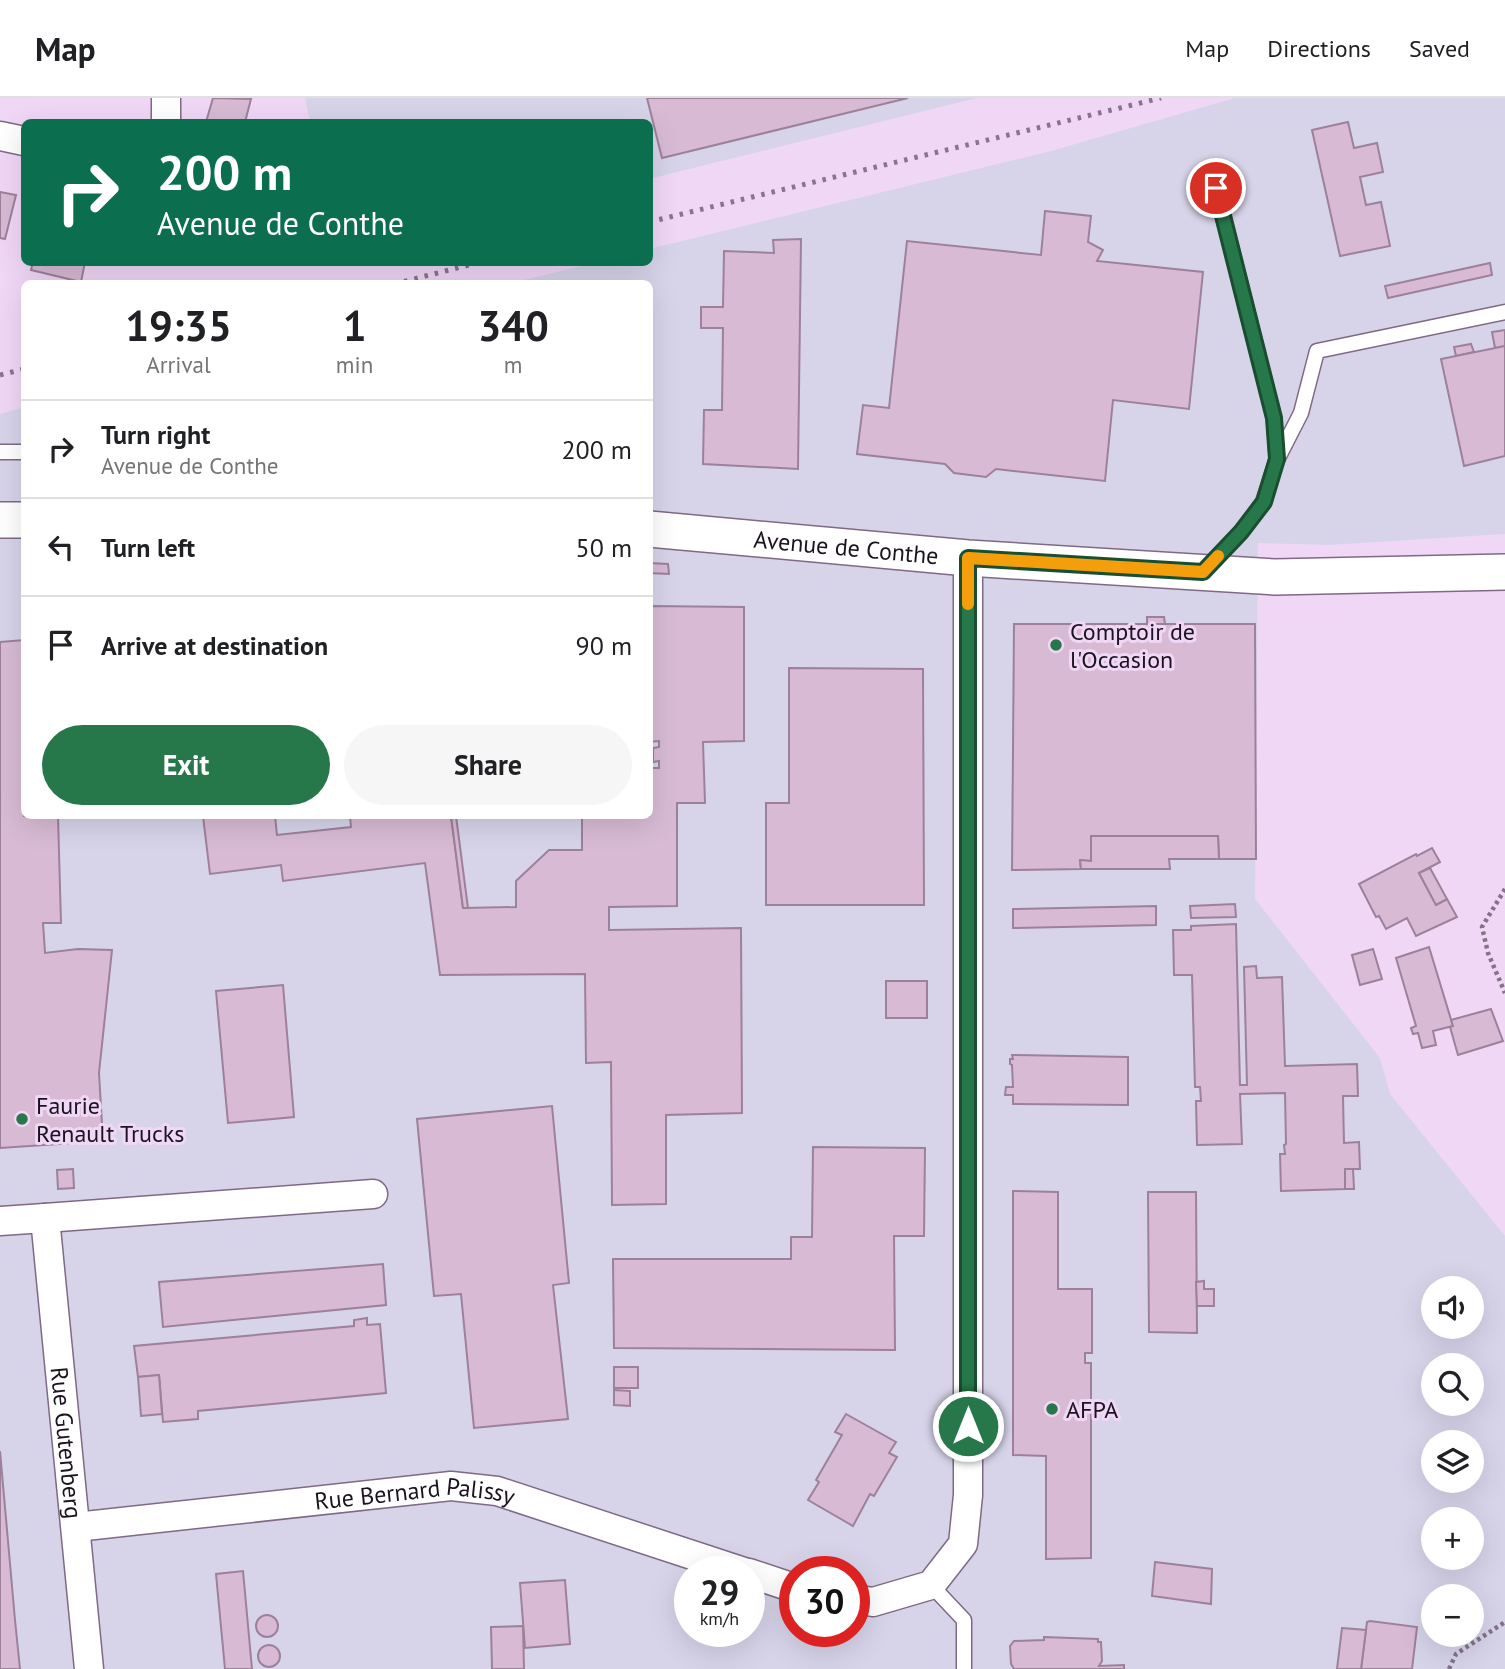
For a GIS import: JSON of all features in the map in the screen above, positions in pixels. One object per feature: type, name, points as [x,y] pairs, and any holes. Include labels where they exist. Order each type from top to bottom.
[{"type":"street","points":[[166,98],[166,119]]},
{"type":"street","points":[[0,136],[21,140]]},
{"type":"street","points":[[0,520],[21,520]]},
{"type":"street","name":"Avenue de Conthe","points":[[653,529],[968,558],[1275,577],[1505,572]]},
{"type":"street","points":[[870,1602],[931,1585],[963,1544],[968,1495],[968,558]]},
{"type":"street","points":[[0,1221],[373,1194]]},
{"type":"street","name":"Rue Gutenberg","points":[[45,1217],[89,1669]]},
{"type":"street","name":"Rue Bernard Palissy","points":[[76,1527],[451,1486],[497,1491],[698,1556]]},
{"type":"lane","points":[[1216,188],[1274,418],[1277,459]]},
{"type":"lane","points":[[1203,572],[1241,532],[1264,502],[1277,459],[1301,413],[1317,351],[1505,312]]},
{"type":"lane","points":[[0,452],[21,452]]},
{"type":"lane","points":[[931,1585],[964,1620],[964,1669]]},
{"type":"path","points":[[1505,889],[1482,927],[1488,953],[1505,993]]},
{"type":"path","points":[[1449,1669],[1456,1654],[1505,1622]]},
{"type":"shaded area","points":[[305,98],[977,98],[653,178],[653,119],[309,119]]},
{"type":"shaded area","points":[[1235,98],[1505,98],[1505,534],[1329,545],[1258,543],[1255,899],[1380,1058],[1390,1094],[1505,1236],[1505,1669],[0,1669],[0,414],[21,408],[21,819],[653,819],[653,280],[523,280],[582,266],[653,266],[653,248],[1051,151]]},
{"type":"building","points":[[213,98],[251,99],[246,119],[207,119]]},
{"type":"building","points":[[647,98],[908,98],[662,158]]},
{"type":"building","points":[[1348,122],[1354,148],[1377,143],[1383,172],[1360,177],[1366,205],[1381,202],[1390,246],[1340,256],[1312,130]]},
{"type":"building","points":[[0,192],[16,195],[5,239],[0,238]]},
{"type":"building","points":[[1045,211],[1091,216],[1088,242],[1103,250],[1097,261],[1203,272],[1189,409],[1113,400],[1105,481],[996,469],[986,477],[954,473],[945,464],[857,454],[863,405],[889,408],[907,241],[1041,255]]},
{"type":"building","points":[[801,239],[798,469],[703,464],[704,410],[722,410],[723,328],[701,328],[701,307],[723,307],[724,251],[774,253],[773,240]]},
{"type":"building","points":[[1490,263],[1492,275],[1388,298],[1385,286]]},
{"type":"building","points":[[32,266],[84,266],[81,280],[31,270]]},
{"type":"building","points":[[1505,330],[1505,346],[1495,348],[1492,332]]},
{"type":"building","points":[[1471,344],[1474,352],[1456,356],[1454,347]]},
{"type":"building","points":[[1505,346],[1505,456],[1464,466],[1441,359]]},
{"type":"building","points":[[653,563],[668,564],[669,574],[653,573]]},
{"type":"building","points":[[653,606],[744,607],[744,741],[703,742],[705,803],[677,803],[677,906],[609,907],[609,930],[741,928],[742,1113],[666,1115],[666,1204],[612,1205],[611,1062],[586,1063],[585,974],[440,975],[425,863],[283,881],[281,865],[210,874],[203,819],[275,819],[277,835],[351,827],[350,819],[451,819],[463,908],[516,907],[516,881],[549,850],[582,850],[582,819],[653,819],[653,768],[659,768],[659,761],[653,762],[653,748],[659,747],[659,741],[653,742]]},
{"type":"building","points":[[1147,617],[1164,617],[1165,624],[1147,624]]},
{"type":"building","points":[[1014,624],[1255,624],[1256,859],[1219,859],[1218,836],[1091,836],[1091,861],[1080,860],[1081,869],[1012,870]]},
{"type":"building","points":[[21,640],[21,819],[58,819],[61,923],[43,923],[45,953],[78,949],[112,950],[99,1073],[103,1141],[0,1148],[0,642]]},
{"type":"building","points":[[789,668],[923,669],[924,905],[766,905],[766,803],[789,803]]},
{"type":"building","points":[[451,819],[456,819],[468,908],[463,908]]},
{"type":"building","points":[[1091,836],[1218,836],[1219,859],[1169,859],[1170,869],[1081,869],[1080,860],[1091,861]]},
{"type":"building","points":[[1432,848],[1440,862],[1419,873],[1436,905],[1447,899],[1457,917],[1416,936],[1407,918],[1386,929],[1379,916],[1376,917],[1359,884]]},
{"type":"building","points":[[1430,868],[1447,899],[1436,905],[1419,873]]},
{"type":"building","points":[[1235,904],[1236,917],[1191,918],[1190,906]]},
{"type":"building","points":[[1156,906],[1156,925],[1013,928],[1013,909]]},
{"type":"building","points":[[1236,924],[1240,1085],[1247,1085],[1244,967],[1256,966],[1257,978],[1282,977],[1285,1066],[1357,1064],[1358,1096],[1343,1096],[1344,1143],[1359,1142],[1360,1169],[1345,1169],[1345,1189],[1281,1191],[1280,1154],[1285,1154],[1286,1144],[1285,1093],[1240,1094],[1242,1144],[1197,1145],[1196,1101],[1201,1101],[1200,1087],[1195,1087],[1192,975],[1174,975],[1173,930],[1191,930],[1191,926]]},
{"type":"building","points":[[1429,947],[1453,1026],[1433,1031],[1436,1045],[1422,1048],[1418,1033],[1413,1034],[1411,1028],[1416,1026],[1396,958]]},
{"type":"building","points":[[1373,949],[1382,979],[1360,985],[1352,955]]},
{"type":"building","points":[[886,981],[927,981],[927,1018],[886,1018]]},
{"type":"building","points":[[283,985],[294,1117],[228,1123],[216,991]]},
{"type":"building","points":[[1491,1009],[1503,1041],[1458,1055],[1450,1027],[1453,1026],[1451,1020]]},
{"type":"building","points":[[1012,1055],[1128,1057],[1128,1105],[1013,1104],[1013,1095],[1005,1095],[1006,1087],[1013,1087],[1010,1064]]},
{"type":"building","points":[[552,1106],[569,1283],[553,1285],[568,1419],[474,1428],[461,1294],[434,1296],[417,1119]]},
{"type":"building","points":[[813,1147],[925,1148],[924,1236],[894,1236],[895,1350],[614,1348],[613,1259],[791,1259],[791,1237],[812,1237]]},
{"type":"building","points":[[73,1169],[74,1188],[58,1189],[57,1170]]},
{"type":"building","points":[[1345,1169],[1353,1169],[1354,1189],[1345,1189]]},
{"type":"building","name":"AFPA","points":[[1013,1191],[1058,1192],[1058,1289],[1092,1289],[1092,1353],[1085,1353],[1085,1363],[1091,1363],[1091,1558],[1046,1559],[1046,1456],[1013,1455]]},
{"type":"building","points":[[1148,1192],[1196,1192],[1197,1333],[1149,1332]]},
{"type":"building","points":[[383,1264],[386,1305],[163,1327],[159,1282]]},
{"type":"building","points":[[1204,1281],[1204,1289],[1214,1289],[1214,1306],[1197,1306],[1196,1282]]},
{"type":"building","points":[[367,1318],[367,1325],[380,1324],[386,1393],[198,1411],[198,1419],[163,1422],[159,1375],[138,1377],[134,1346],[354,1326],[354,1320]]},
{"type":"building","points":[[614,1367],[638,1367],[638,1388],[614,1388]]},
{"type":"building","points":[[159,1375],[162,1414],[141,1416],[138,1377]]},
{"type":"building","points":[[614,1390],[630,1391],[630,1406],[614,1405]]},
{"type":"building","points":[[846,1414],[896,1442],[889,1453],[897,1457],[874,1496],[870,1494],[853,1526],[808,1500],[819,1482],[816,1480],[842,1435],[835,1432]]},
{"type":"building","points":[[0,1451],[15,1620],[20,1669],[0,1669]]},
{"type":"building","points":[[1155,1562],[1212,1569],[1211,1604],[1152,1596]]},
{"type":"building","points":[[243,1571],[252,1669],[225,1669],[216,1574]]},
{"type":"building","points":[[565,1580],[570,1644],[525,1648],[520,1583]]},
{"type":"building","points":[[267,1615],[275,1618],[278,1626],[275,1634],[267,1637],[259,1634],[256,1626],[259,1618]]},
{"type":"building","points":[[1367,1622],[1417,1627],[1412,1669],[1361,1669]]},
{"type":"building","points":[[523,1626],[524,1669],[492,1669],[491,1627]]},
{"type":"building","points":[[1342,1628],[1366,1630],[1361,1669],[1337,1669]]},
{"type":"building","points":[[1044,1637],[1098,1639],[1098,1642],[1101,1642],[1102,1661],[1099,1666],[1124,1665],[1124,1669],[1014,1669],[1010,1646],[1014,1641],[1044,1640]]},
{"type":"building","points":[[269,1645],[277,1648],[280,1656],[277,1664],[269,1667],[261,1664],[258,1656],[261,1648]]},
{"type":"railway","points":[[653,221],[1161,98]]},
{"type":"railway","points":[[410,280],[465,266]]},
{"type":"railway","points":[[0,375],[21,370]]},
{"type":"slow traffic","points":[[968,604],[968,558],[1203,572],[1218,556]]},
{"type":"place","name":"Comptoir de l'Occasion","points":[[1056,645]]},
{"type":"place","name":"Faurie Renault Trucks","points":[[22,1119]]},
{"type":"place","name":"AFPA","points":[[1052,1409]]},
{"type":"route","points":[[968,1426],[968,558],[1203,572],[1241,532],[1264,502],[1277,459],[1274,418],[1216,188]]}]
